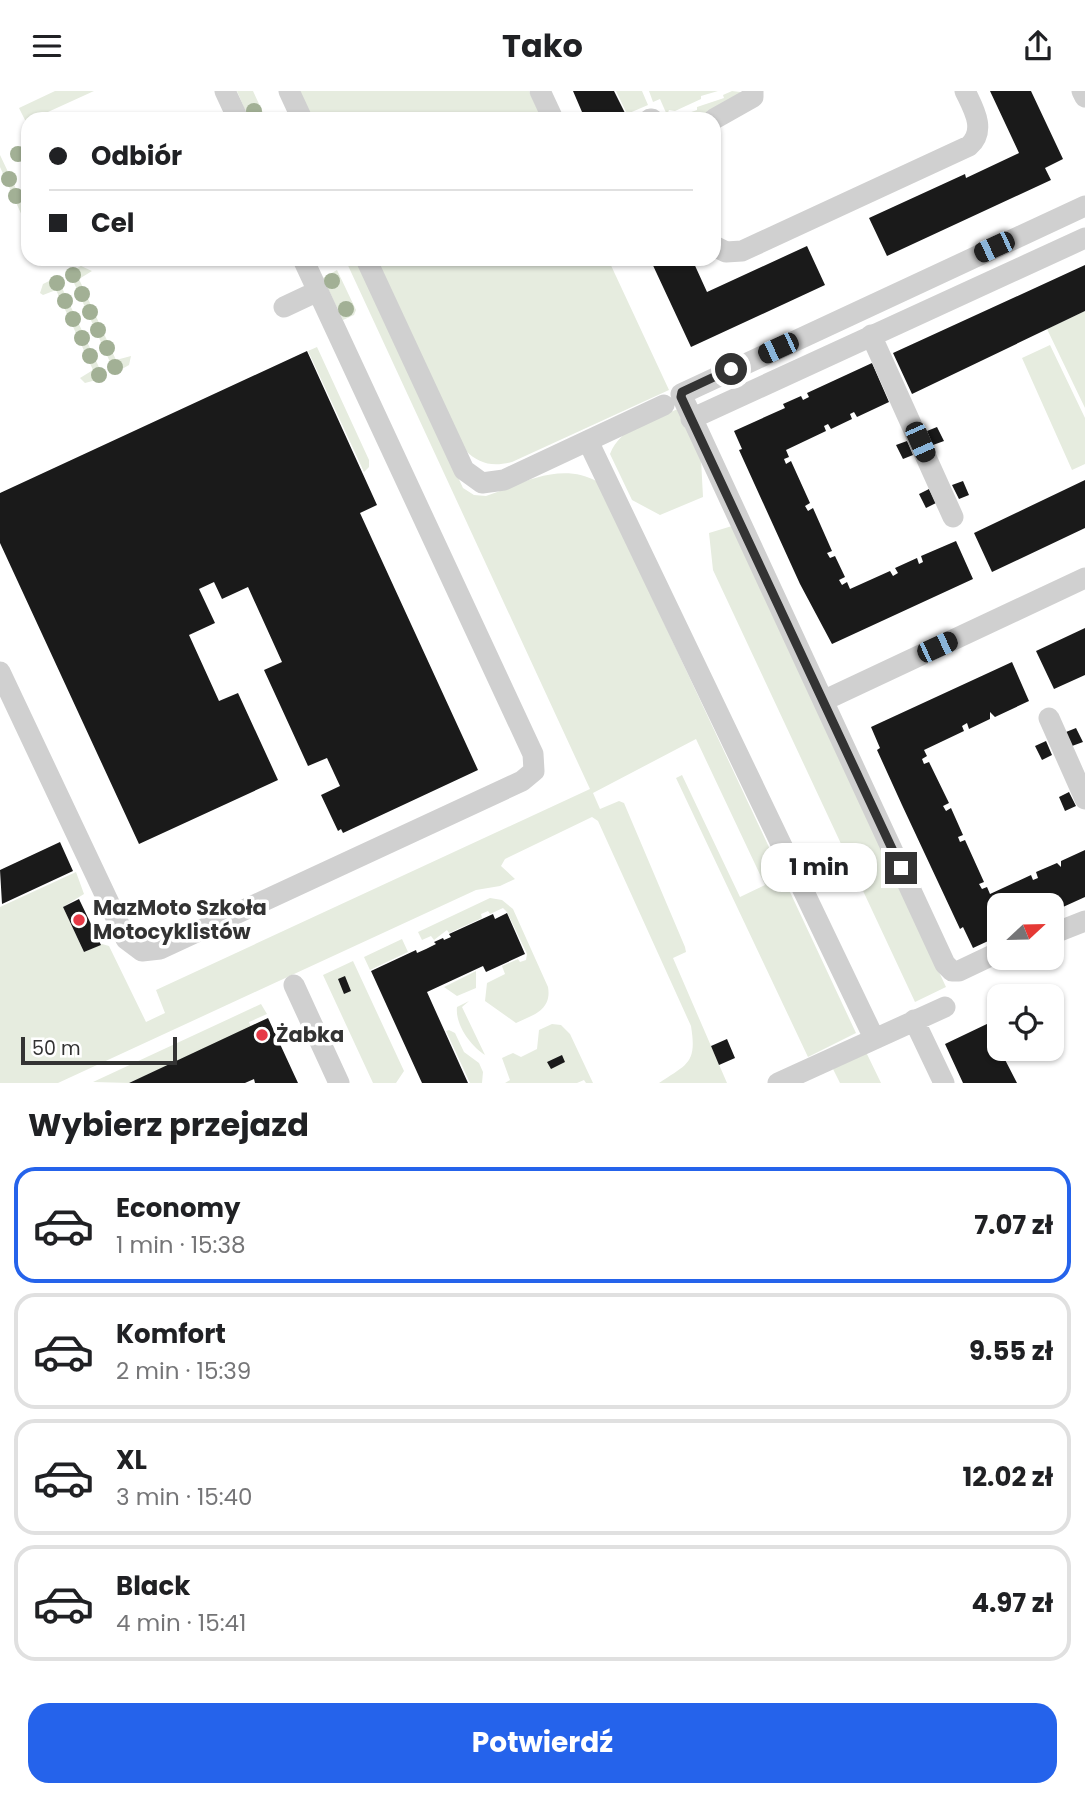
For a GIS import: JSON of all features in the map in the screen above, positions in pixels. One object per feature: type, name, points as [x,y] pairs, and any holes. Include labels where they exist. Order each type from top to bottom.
[{"type":"street","points":[[225,91],[235,112]]},
{"type":"street","points":[[289,91],[299,112]]},
{"type":"street","points":[[540,91],[550,112]]},
{"type":"street","points":[[721,116],[744,104],[753,97],[753,91]]},
{"type":"street","points":[[721,250],[726,252],[743,251],[968,146],[976,136],[978,124],[965,91]]},
{"type":"street","points":[[1082,91],[1085,97]]},
{"type":"street","points":[[987,958],[959,971],[952,971],[945,964],[825,700],[681,397],[682,392],[1085,205]]},
{"type":"street","points":[[691,419],[1085,238]]},
{"type":"street","points":[[0,672],[127,939],[142,951],[160,949],[523,781],[534,771],[533,754],[306,266]]},
{"type":"street","points":[[369,266],[464,470],[482,483],[504,480],[664,405]]},
{"type":"street","points":[[284,307],[318,291]]},
{"type":"street","points":[[871,335],[953,517]]},
{"type":"street","points":[[588,441],[874,1038]]},
{"type":"street","points":[[825,700],[1085,578]]},
{"type":"street","points":[[1049,718],[1085,799]]},
{"type":"street","points":[[1064,930],[1084,924]]},
{"type":"street","points":[[294,985],[339,1083]]},
{"type":"street","points":[[778,1083],[945,1007]]},
{"type":"street","points":[[914,1020],[944,1083]]},
{"type":"shaded area","points":[[55,91],[94,91],[48,112],[21,112],[19,108]]},
{"type":"shaded area","points":[[237,91],[253,91],[263,112],[246,112]]},
{"type":"shaded area","points":[[299,91],[529,91],[539,112],[309,112]]},
{"type":"shaded area","points":[[616,91],[642,91],[648,105],[626,112]]},
{"type":"shaded area","points":[[649,91],[718,91],[701,96],[701,99],[675,111],[666,112],[660,99],[653,102]]},
{"type":"shaded area","points":[[732,91],[741,92],[717,109],[691,112],[697,110],[697,107],[724,98],[723,95]]},
{"type":"shaded area","points":[[0,155],[21,199],[21,214],[0,167]]},
{"type":"shaded area","points":[[81,266],[92,271],[79,279],[116,360],[131,356],[129,365],[115,373],[69,272]]},
{"type":"shaded area","points":[[348,266],[359,266],[463,488],[474,495],[486,496],[542,476],[570,473],[598,482],[856,1033],[808,1057],[676,778],[682,775],[740,897],[765,885],[696,739],[593,793],[600,809],[619,801],[624,803],[685,947],[686,952],[673,958],[727,1083],[659,1083],[688,1061],[693,1048],[691,1026],[598,821],[592,817],[505,859],[501,866],[515,879],[500,886],[476,890],[58,1083],[0,1083],[0,907],[76,872],[84,894],[63,907],[84,952],[102,944],[109,946],[146,1022],[165,1013],[156,990],[590,789]]},
{"type":"shaded area","points":[[380,266],[611,266],[669,390],[512,462],[492,464],[475,458],[465,450]]},
{"type":"shaded area","points":[[337,270],[356,310],[354,315],[343,320],[323,278]]},
{"type":"shaded area","points":[[57,277],[104,378],[85,383],[80,378],[93,370],[56,290],[43,295],[40,293],[43,284]]},
{"type":"shaded area","points":[[1085,311],[1085,408],[1047,329]]},
{"type":"shaded area","points":[[1050,345],[1085,418],[1085,464],[1072,470],[1022,358]]},
{"type":"shaded area","points":[[317,347],[369,460],[369,467],[364,472],[308,351]]},
{"type":"shaded area","points":[[678,409],[701,459],[703,497],[660,515],[632,500],[610,454],[615,444],[629,430]]},
{"type":"shaded area","points":[[732,526],[946,987],[915,1002],[713,570],[709,533]]},
{"type":"shaded area","points":[[490,898],[502,900],[513,909],[548,987],[547,1001],[540,1011],[516,1023],[485,1001],[487,983],[505,974],[502,966],[518,959],[520,962],[526,960],[527,954],[503,908],[490,914],[488,911],[481,914],[482,918],[449,933],[447,930],[434,940],[431,936],[422,940],[418,932]]},
{"type":"shaded area","points":[[402,939],[408,952],[370,970],[364,957]]},
{"type":"shaded area","points":[[353,961],[404,1071],[396,1083],[373,1083],[323,975]]},
{"type":"shaded area","points":[[476,971],[476,988],[457,996],[444,987]]},
{"type":"shaded area","points":[[469,1001],[462,1007],[485,1055],[469,1041],[461,1028],[457,1007]]},
{"type":"shaded area","points":[[261,1004],[267,1014],[249,1022],[251,1027],[129,1083],[93,1082]]},
{"type":"shaded area","points":[[552,1024],[561,1025],[570,1034],[593,1083],[586,1083],[584,1080],[577,1083],[505,1083],[510,1080],[502,1058],[513,1053],[521,1057],[537,1049],[539,1030]]},
{"type":"shaded area","points":[[446,1031],[455,1033],[464,1052],[479,1063],[483,1072],[482,1083],[470,1083]]},
{"type":"shaded area","points":[[866,1052],[881,1083],[840,1083],[832,1067]]},
{"type":"building","points":[[573,91],[614,91],[624,112],[582,112]]},
{"type":"building","points":[[990,91],[1031,91],[1063,159],[1045,168],[1051,180],[887,256],[869,218],[965,174],[966,178],[1019,153]]},
{"type":"building","points":[[807,246],[825,285],[691,347],[653,266],[695,266],[707,292]]},
{"type":"building","points":[[1085,265],[1085,311],[912,394],[893,353]]},
{"type":"building","points":[[307,351],[377,505],[360,513],[478,770],[343,833],[341,829],[338,831],[321,795],[340,786],[327,758],[308,766],[264,670],[282,662],[248,587],[222,599],[214,582],[199,589],[215,623],[189,635],[219,701],[238,693],[278,780],[139,844],[0,543],[0,493]]},
{"type":"building","points":[[872,363],[889,402],[857,417],[854,412],[850,414],[852,419],[831,429],[828,424],[824,426],[826,431],[786,450],[789,457],[784,459],[786,464],[791,461],[810,503],[805,506],[808,511],[813,508],[832,551],[827,553],[830,558],[835,556],[845,577],[839,580],[842,585],[847,582],[850,589],[890,571],[893,576],[898,573],[895,568],[917,558],[919,564],[923,562],[921,556],[956,541],[973,579],[832,644],[800,584],[739,450],[742,449],[734,431],[785,408],[783,404],[801,396],[803,400],[809,397],[807,393]]},
{"type":"building","points":[[937,427],[944,441],[933,445],[927,431]]},
{"type":"building","points":[[907,441],[913,455],[903,459],[896,445]]},
{"type":"building","points":[[1085,480],[1085,528],[992,572],[974,533]]},
{"type":"building","points":[[963,481],[969,495],[959,499],[952,485]]},
{"type":"building","points":[[929,489],[936,503],[926,508],[919,494]]},
{"type":"building","points":[[1085,628],[1085,675],[1054,689],[1036,651]]},
{"type":"building","points":[[1012,662],[1029,701],[995,717],[990,712],[990,719],[969,729],[967,723],[962,726],[964,731],[924,750],[927,756],[922,759],[924,764],[929,762],[949,803],[943,806],[946,811],[951,808],[963,835],[958,837],[960,842],[965,840],[984,882],[979,884],[982,889],[987,887],[990,893],[987,893],[987,942],[973,948],[963,927],[960,929],[877,750],[880,748],[871,727]]},
{"type":"building","points":[[1076,728],[1083,742],[1072,746],[1066,732]]},
{"type":"building","points":[[1046,741],[1052,755],[1042,760],[1035,746]]},
{"type":"building","points":[[1069,792],[1076,806],[1065,811],[1059,797]]},
{"type":"building","points":[[60,842],[73,871],[2,904],[0,870]]},
{"type":"building","points":[[1085,850],[1085,897],[1064,907],[1064,893],[992,893],[1031,875],[1033,880],[1038,878],[1036,872],[1057,863],[1061,867],[1061,861]]},
{"type":"building","name":"MazMoto Szkoła Motocyklistów","points":[[79,899],[101,945],[84,952],[63,907]]},
{"type":"building","points":[[507,913],[525,954],[486,972],[483,966],[427,992],[468,1083],[422,1083],[371,971],[416,950],[417,953],[426,949],[436,944],[434,942],[451,937],[449,934],[493,914],[495,919]]},
{"type":"building","points":[[345,976],[351,991],[344,994],[338,979]]},
{"type":"building","points":[[268,1018],[298,1083],[255,1083],[254,1079],[245,1083],[129,1083]]},
{"type":"building","points":[[987,1024],[987,1061],[1006,1061],[1017,1083],[963,1083],[945,1044]]},
{"type":"building","points":[[727,1039],[735,1058],[719,1065],[711,1046]]},
{"type":"building","points":[[562,1055],[565,1062],[551,1069],[547,1062]]},
{"type":"place","name":"MazMoto Szkoła Motocyklistów","points":[[79,920]]},
{"type":"place","name":"Żabka","points":[[262,1035]]},
{"type":"route","points":[[731,369],[682,392],[681,397],[825,700],[901,868]]}]
